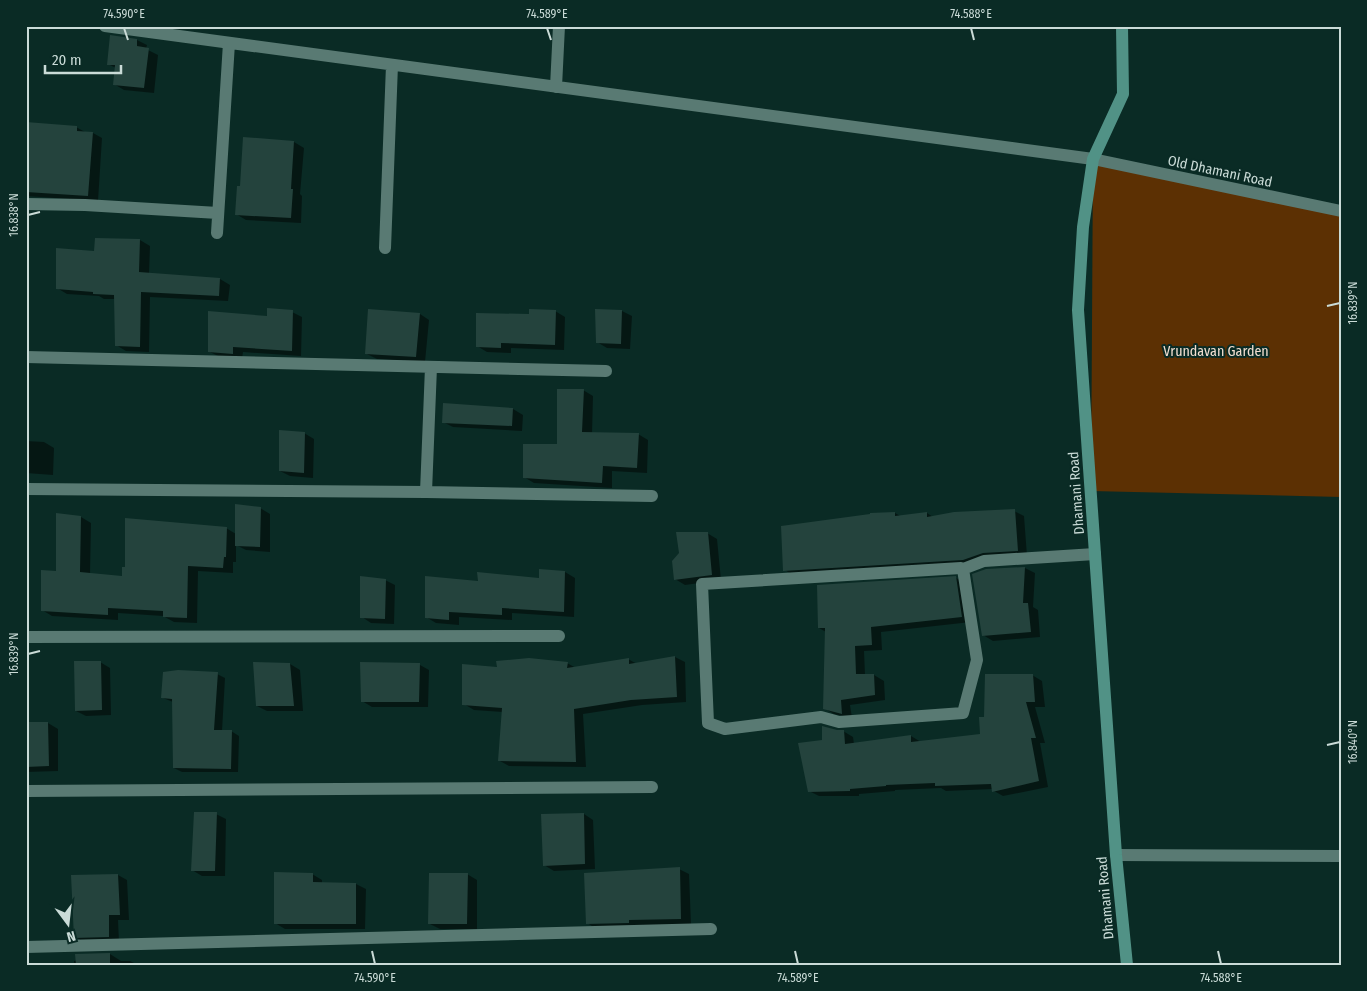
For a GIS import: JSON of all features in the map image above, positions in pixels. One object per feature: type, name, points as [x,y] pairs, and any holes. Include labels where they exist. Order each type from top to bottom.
[{"type":"main road","name":"Dhamani Road","points":[[1122,26],[1122,94],[1093,159],[1083,227],[1078,310],[1116,855],[1127,965]]},
{"type":"street","name":"Old Dhamani Road","points":[[105,26],[1093,159],[1341,211]]},
{"type":"street","points":[[556,87],[559,26]]},
{"type":"street","points":[[217,233],[229,43]]},
{"type":"street","points":[[385,248],[392,65]]},
{"type":"street","points":[[26,204],[86,205],[218,213]]},
{"type":"street","points":[[26,357],[606,371]]},
{"type":"street","points":[[426,492],[431,366]]},
{"type":"street","points":[[26,489],[652,496]]},
{"type":"street","points":[[961,568],[702,584],[708,723],[725,729],[821,717],[839,722],[963,713],[977,660],[963,569],[984,561],[1095,554]]},
{"type":"street","points":[[26,637],[558,636]]},
{"type":"street","points":[[26,791],[652,787]]},
{"type":"street","points":[[1116,855],[1341,856]]},
{"type":"street","points":[[26,947],[711,929]]},
{"type":"green space","name":"Vrundavan Garden","points":[[1093,159],[1341,211],[1341,497],[1091,491]]},
{"type":"building","points":[[110,35],[137,39],[137,46],[149,48],[144,88],[113,85],[115,65],[107,65]]},
{"type":"building","points":[[26,122],[77,126],[77,131],[93,132],[88,196],[26,192]]},
{"type":"building","points":[[243,137],[294,141],[291,218],[235,215],[237,186],[240,186]]},
{"type":"building","points":[[95,238],[140,239],[139,272],[220,278],[219,296],[141,292],[140,347],[115,346],[114,295],[56,289],[56,248],[94,251]]},
{"type":"building","points":[[267,308],[293,310],[292,351],[233,347],[233,354],[208,352],[208,311],[267,316]]},
{"type":"building","points":[[368,309],[420,313],[416,357],[365,354]]},
{"type":"building","points":[[529,309],[556,310],[555,345],[501,343],[501,348],[476,347],[476,313],[529,314]]},
{"type":"building","points":[[595,309],[622,310],[621,344],[596,343]]},
{"type":"building","points":[[557,389],[584,389],[582,432],[639,433],[637,468],[603,466],[602,483],[523,478],[523,444],[557,444]]},
{"type":"building","points":[[443,403],[513,408],[512,426],[442,423]]},
{"type":"building","points":[[279,430],[305,432],[304,473],[279,471]]},
{"type":"building","points":[[235,504],[261,507],[260,547],[235,546]]},
{"type":"building","points":[[1015,509],[1018,551],[983,553],[963,560],[783,571],[781,526],[870,513],[895,512],[895,516],[927,512],[927,517],[954,512]]},
{"type":"building","points":[[56,513],[81,516],[80,572],[122,576],[122,567],[125,567],[125,518],[227,527],[226,557],[224,557],[223,568],[188,566],[187,618],[163,617],[163,611],[108,608],[108,615],[41,611],[41,570],[56,571]]},
{"type":"building","points":[[676,532],[708,532],[712,575],[674,580],[672,561],[679,553]]},
{"type":"building","points":[[1025,567],[1023,603],[1028,603],[1031,632],[982,636],[972,574],[986,569]]},
{"type":"building","points":[[539,569],[565,571],[564,612],[502,608],[502,615],[449,612],[449,620],[425,618],[425,576],[478,581],[477,572],[539,578]]},
{"type":"building","points":[[360,576],[386,579],[385,619],[360,618]]},
{"type":"building","points":[[956,576],[962,617],[871,627],[872,645],[855,646],[856,674],[874,674],[875,695],[841,700],[842,714],[823,709],[825,628],[818,628],[817,585]]},
{"type":"building","points":[[675,656],[677,697],[631,700],[574,709],[576,762],[498,761],[502,708],[462,705],[462,664],[497,667],[496,661],[529,658],[568,662],[567,668],[629,658],[629,664]]},
{"type":"building","points":[[74,661],[101,661],[102,710],[75,711]]},
{"type":"building","points":[[253,662],[290,663],[294,706],[256,706]]},
{"type":"building","points":[[360,662],[420,663],[419,702],[361,702]]},
{"type":"building","points":[[178,670],[218,672],[214,730],[232,730],[231,769],[173,768],[172,699],[161,698],[163,672]]},
{"type":"building","points":[[985,674],[1033,674],[1035,702],[1026,702],[1036,738],[1031,738],[1039,781],[992,792],[991,784],[935,786],[935,783],[886,785],[850,789],[850,791],[808,792],[798,743],[822,740],[822,726],[844,730],[845,744],[911,735],[911,742],[980,734],[979,717],[984,717]]},
{"type":"building","points":[[26,722],[48,722],[49,766],[26,767]]},
{"type":"building","points":[[194,812],[217,812],[215,871],[191,871]]},
{"type":"building","points":[[584,813],[585,864],[543,866],[541,814]]},
{"type":"building","points":[[680,867],[681,919],[629,920],[629,923],[586,924],[584,873]]},
{"type":"building","points":[[274,872],[313,873],[313,882],[356,883],[356,924],[274,924]]},
{"type":"building","points":[[429,873],[468,873],[467,924],[428,924]]},
{"type":"building","points":[[118,874],[120,915],[109,915],[109,937],[74,938],[71,875]]},
{"type":"building","points":[[110,953],[110,965],[76,965],[75,954]]}]
